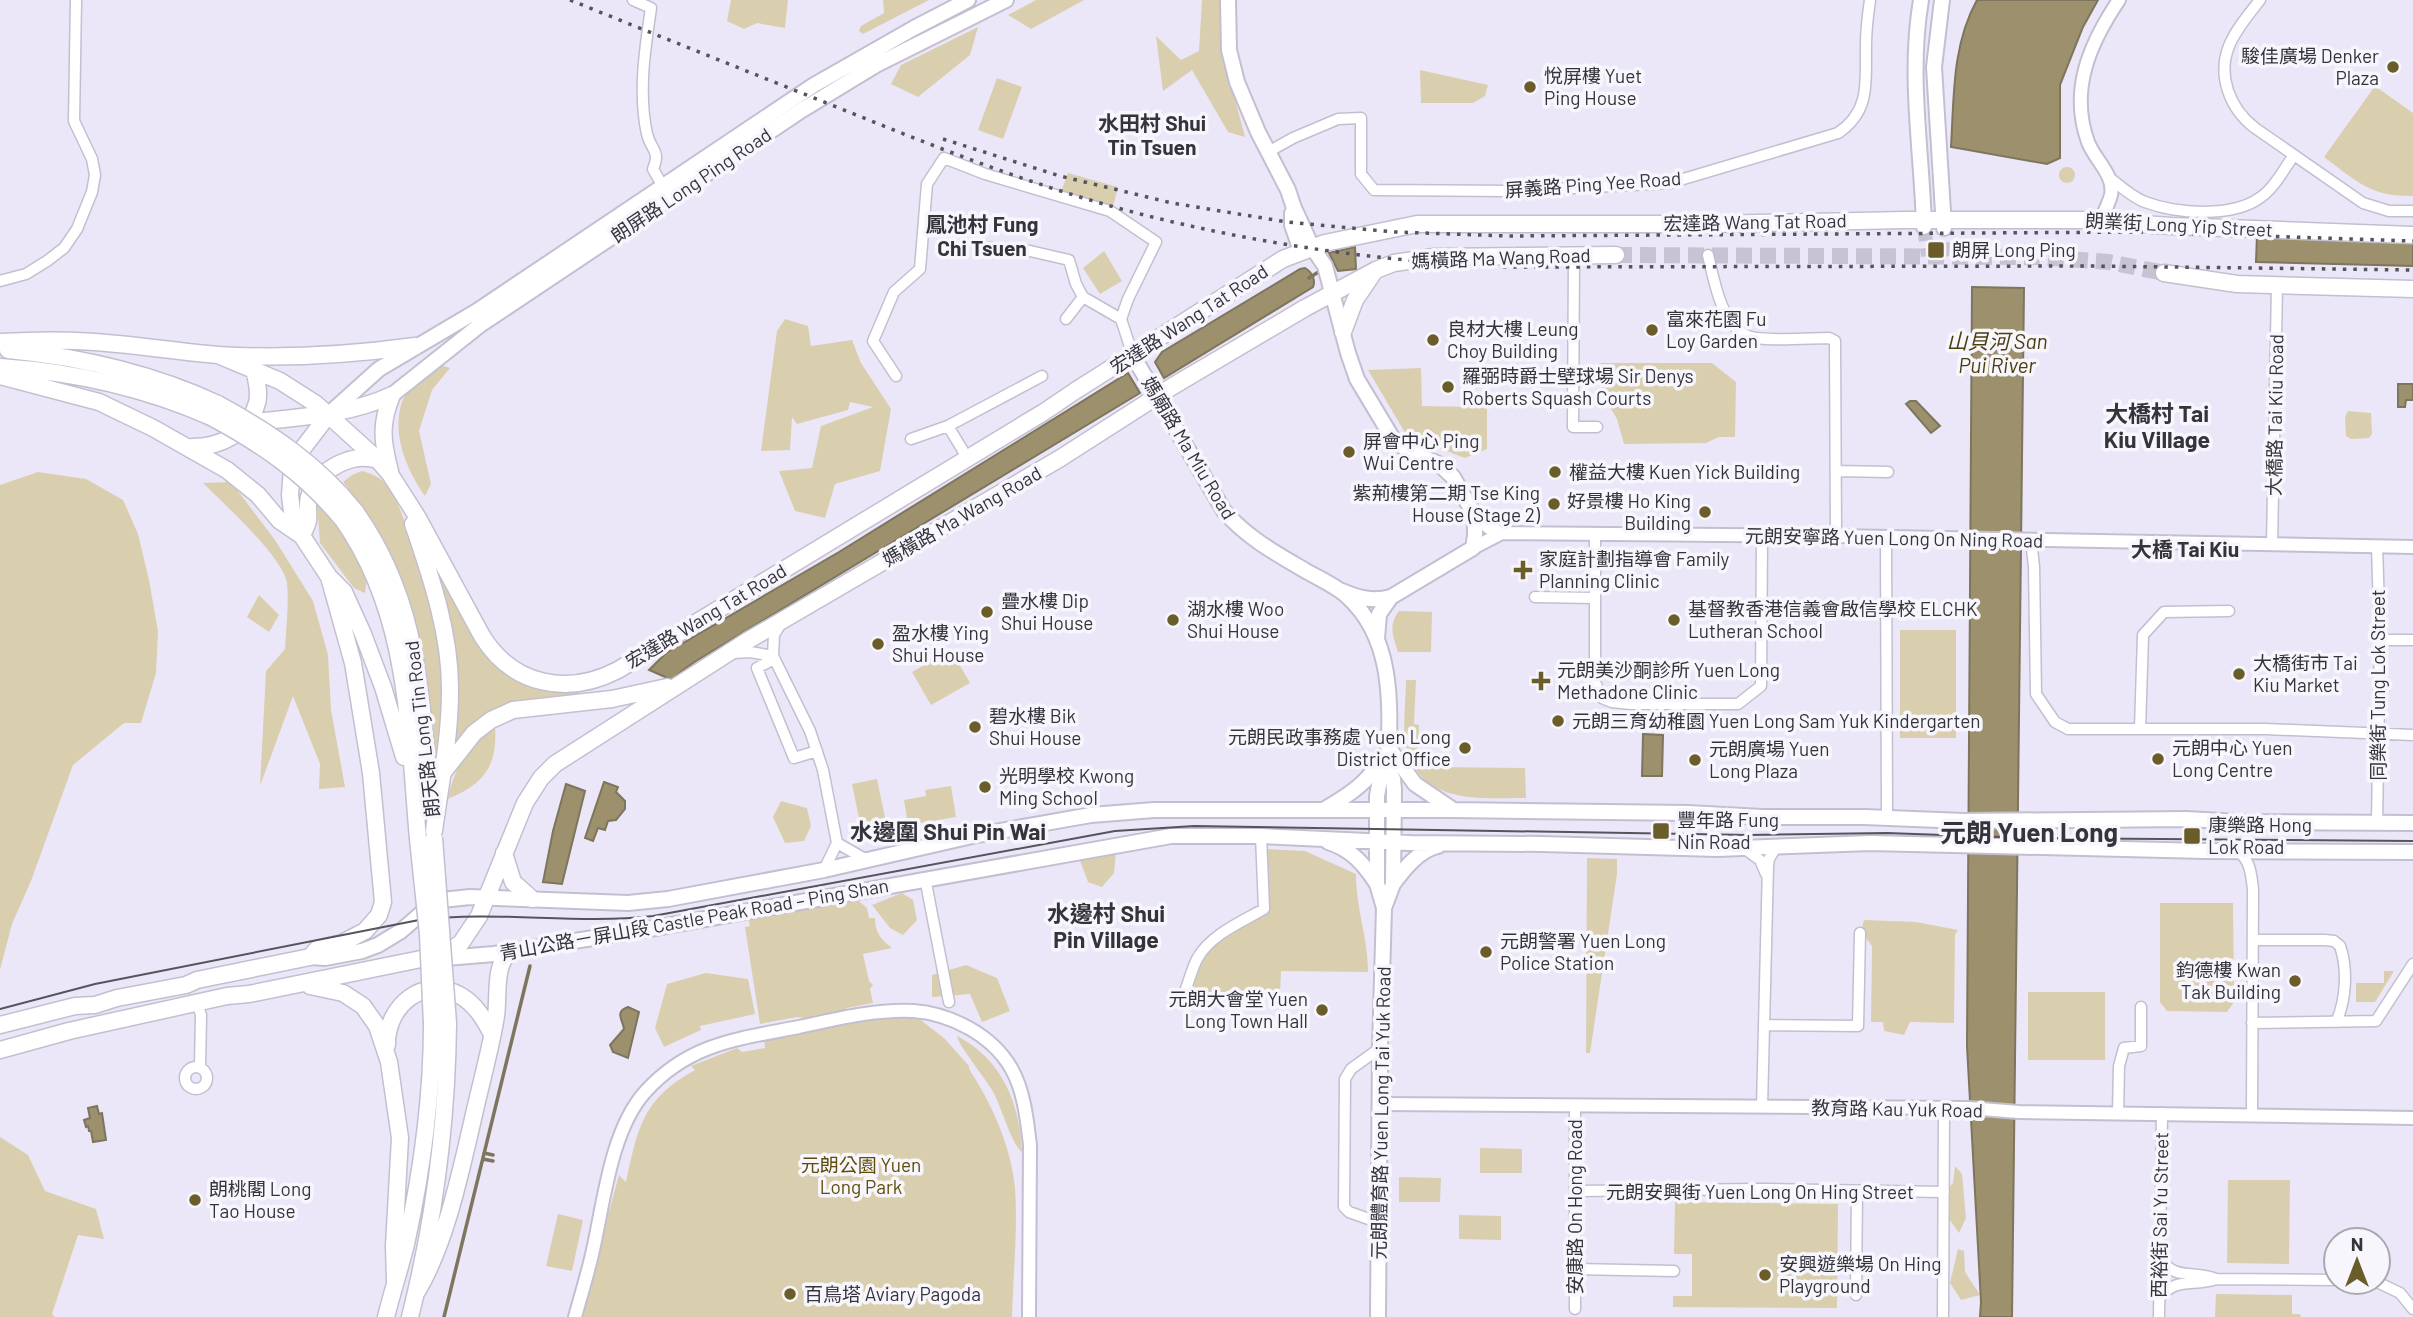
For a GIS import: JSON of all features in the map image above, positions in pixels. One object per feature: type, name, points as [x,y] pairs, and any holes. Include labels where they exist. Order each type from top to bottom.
[{"type":"main road","name":"朗屏路 Long Ping Road","points":[[328,414],[379,369],[477,311],[662,185],[849,64],[968,0]]},
{"type":"main road","name":"朗屏路 Long Ping Road","points":[[392,395],[480,325],[802,110],[876,65],[1006,0]]},
{"type":"main road","points":[[1228,0],[1229,50],[1237,82],[1288,190],[1294,208],[1290,219],[1292,225],[1310,251],[1325,266],[1357,379],[1393,439],[1410,452],[1427,458],[1448,471],[1475,516],[1473,548]]},
{"type":"main road","points":[[1921,0],[1915,49],[1914,93],[1924,223]]},
{"type":"main road","points":[[1942,0],[1934,67],[1944,224]]},
{"type":"main road","name":"朗業街 Long Yip Street","points":[[1944,224],[2101,220],[2171,226],[2413,235]]},
{"type":"main road","name":"宏達路 Wang Tat Road","points":[[405,495],[488,646],[503,662],[542,682],[564,685],[587,682],[608,675],[968,458],[1137,363],[1275,264],[1310,251],[1417,224],[1944,224]]},
{"type":"main road","name":"媽橫路 Ma Wang Road","points":[[421,959],[450,950],[461,943],[475,924],[518,817],[532,790],[555,764],[676,685],[1059,459],[1156,394],[1331,287],[1394,263],[1434,257],[1616,255]]},
{"type":"main road","points":[[1343,332],[1358,295],[1376,270]]},
{"type":"main road","points":[[2164,273],[2237,284],[2413,289]]},
{"type":"main road","points":[[0,342],[104,342],[218,355],[339,356],[415,346]]},
{"type":"main road","name":"朗天路 Long Tin Road","points":[[0,349],[66,356],[141,373],[214,411]]},
{"type":"main road","points":[[218,355],[280,381],[328,414],[378,460],[405,495],[425,558],[448,655],[448,730],[429,836]]},
{"type":"main road","name":"媽廟路 Ma Miu Road","points":[[1137,363],[1224,512],[1256,541],[1342,591],[1358,608],[1377,640],[1384,663],[1388,688],[1388,769]]},
{"type":"main road","name":"朗天路 Long Tin Road","points":[[0,367],[53,372],[110,382],[259,426],[305,458],[331,482],[373,570],[394,633],[404,689],[416,811],[429,836]]},
{"type":"main road","points":[[189,447],[212,447],[232,437],[247,423],[257,403],[254,369]]},
{"type":"main road","points":[[0,376],[99,402],[189,447],[227,470],[258,495],[280,522],[302,536]]},
{"type":"main road","points":[[247,423],[328,414],[365,406],[392,395]]},
{"type":"main road","points":[[390,474],[383,421],[392,395]]},
{"type":"main road","points":[[328,414],[300,452],[292,468],[292,512],[302,536],[329,577],[344,592],[369,649],[402,749],[416,811]]},
{"type":"main road","points":[[302,536],[308,521],[310,494],[323,474],[357,458],[378,460]]},
{"type":"main road","name":"朗天路 Long Tin Road","points":[[349,516],[373,538],[391,571],[410,629],[418,676],[429,836],[429,948],[440,1023],[444,1119],[424,1253],[410,1317]]},
{"type":"main road","name":"元朗安寧路 Yuen Long On Ning Road","points":[[1391,597],[1473,548]]},
{"type":"main road","points":[[310,957],[317,949],[342,943],[365,931],[379,915],[383,902],[377,821],[363,717],[353,663],[329,577]]},
{"type":"main road","points":[[1342,591],[1364,599],[1391,597]]},
{"type":"main road","name":"媽廟路 Ma Miu Road","points":[[1377,640],[1379,614],[1391,597]]},
{"type":"main road","points":[[442,775],[474,733],[491,720],[513,710],[612,699],[676,685]]},
{"type":"main road","points":[[1388,740],[1415,784],[1453,810]]},
{"type":"main road","points":[[1322,811],[1357,788],[1377,767],[1388,740]]},
{"type":"main road","name":"元朗體育路 Yuen Long Tai Yuk Road","points":[[1378,1317],[1384,908],[1377,884],[1377,810],[1380,779],[1388,769],[1393,779],[1393,884],[1384,908]]},
{"type":"main road","name":"青山公路－屏山段 Castle Peak Road – Ping Shan","points":[[0,1025],[75,1006],[180,986],[200,979],[310,957],[325,958],[362,951],[401,931],[431,905],[442,900],[486,897],[646,902],[824,870],[960,839],[1109,813],[1195,809],[1453,810],[2025,822],[2107,819],[2413,823]]},
{"type":"main road","name":"青山公路－屏山段 Castle Peak Road – Ping Shan","points":[[0,1050],[69,1031],[197,1003],[421,959],[460,958],[674,925],[925,878],[1154,838],[1189,835],[1377,842],[1744,848],[1870,843],[2413,852]]},
{"type":"main road","points":[[1313,838],[1338,845],[1353,855],[1366,867],[1377,884]]},
{"type":"main road","points":[[1393,884],[1404,870],[1431,847],[1450,843]]},
{"type":"main road","points":[[504,853],[513,882],[532,899]]},
{"type":"main road","points":[[416,1293],[451,1206],[492,1034],[501,964],[506,954],[512,951]]},
{"type":"main road","points":[[299,984],[329,988],[357,1000],[373,1019],[389,1062]]},
{"type":"main road","points":[[395,1281],[394,1246],[400,1138],[387,1036],[393,1015],[409,998],[428,991],[449,991],[459,995],[478,1010],[492,1034]]},
{"type":"main road","name":"朗天路 Long Tin Road","points":[[386,1317],[405,1247],[422,1164],[440,1023]]},
{"type":"street","points":[[0,281],[26,274],[64,248],[77,229],[92,192],[92,159],[74,121],[76,0]]},
{"type":"street","points":[[633,0],[652,8],[645,46],[643,110],[648,138],[656,153],[653,169],[662,185]]},
{"type":"street","name":"屏義路 Ping Yee Road","points":[[1268,152],[1338,119],[1361,118],[1361,174],[1374,190],[1513,191],[1670,183],[1838,133],[1847,126],[1856,117],[1866,92],[1866,42],[1870,0]]},
{"type":"street","points":[[2119,0],[2087,58],[2079,100],[2082,125],[2089,145],[2110,178],[2145,202],[2180,209],[2221,211],[2245,206],[2264,195],[2294,155]]},
{"type":"street","points":[[2259,0],[2229,45],[2226,57],[2229,94],[2234,105],[2247,122],[2363,203],[2389,211],[2413,211]]},
{"type":"street","points":[[896,376],[873,341],[894,292],[920,269],[927,184],[944,158],[985,174],[1110,211],[1156,242],[1121,319],[1137,363]]},
{"type":"street","points":[[2101,220],[2111,193],[2110,178]]},
{"type":"street","points":[[980,247],[1030,251],[1069,260],[1083,297],[1121,319]]},
{"type":"street","points":[[1708,255],[1723,307],[1741,332],[1748,336],[1829,338],[1836,341],[1836,536]]},
{"type":"street","points":[[1574,256],[1573,427],[1597,427]]},
{"type":"street","name":"大橋路 Tai Kiu Road","points":[[2272,545],[2277,286]]},
{"type":"street","points":[[1066,320],[1083,297]]},
{"type":"street","points":[[911,439],[948,426],[1042,376]]},
{"type":"street","points":[[948,426],[968,458]]},
{"type":"street","points":[[1836,471],[1888,472]]},
{"type":"street","points":[[1475,516],[1489,528],[1502,533]]},
{"type":"street","name":"元朗安寧路 Yuen Long On Ning Road","points":[[1473,548],[1502,533],[1836,536],[2413,547]]},
{"type":"street","points":[[1595,534],[1595,682],[1602,698],[1631,704],[1738,704],[1761,686],[1762,536]]},
{"type":"street","points":[[1886,538],[1887,818]]},
{"type":"street","points":[[2029,541],[2034,566],[2036,694],[2054,722],[2068,729],[2265,729],[2413,735]]},
{"type":"street","name":"同樂街 Tung Lok Street","points":[[2377,546],[2380,640],[2377,823]]},
{"type":"street","points":[[1535,597],[1595,598]]},
{"type":"street","points":[[2140,729],[2143,635],[2164,612],[2229,611]]},
{"type":"street","points":[[782,621],[774,635],[774,657],[817,751],[837,842],[824,870]]},
{"type":"street","points":[[2380,640],[2413,640]]},
{"type":"street","points":[[729,653],[750,652],[774,657]]},
{"type":"street","points":[[774,657],[757,668],[794,758],[817,751]]},
{"type":"street","points":[[1185,991],[1196,960],[1205,947],[1215,938],[1264,909],[1261,836]]},
{"type":"street","points":[[837,842],[865,859]]},
{"type":"street","points":[[1762,1107],[1769,859],[1776,847]]},
{"type":"street","points":[[1744,848],[1760,860],[1768,878]]},
{"type":"street","points":[[2238,851],[2245,857],[2252,877],[2252,1115]]},
{"type":"street","points":[[925,878],[949,1002]]},
{"type":"street","points":[[1764,1025],[1858,1026],[1860,933]]},
{"type":"street","points":[[2253,940],[2325,940],[2340,946],[2344,1002],[2336,1022]]},
{"type":"street","points":[[2252,1023],[2376,1021],[2413,964]]},
{"type":"street","points":[[197,1003],[201,1015],[200,1068]]},
{"type":"street","points":[[2118,1112],[2119,1066],[2124,1048],[2141,1046],[2141,1007]]},
{"type":"street","points":[[575,1317],[617,1148],[630,1116],[643,1094],[664,1072],[691,1054],[728,1041],[852,1017],[911,1011],[949,1019],[972,1030],[1000,1054],[1012,1069],[1027,1119],[1030,1145],[1029,1317]]},
{"type":"street","points":[[1380,1048],[1351,1069],[1345,1079],[1344,1207],[1349,1212],[1380,1223]]},
{"type":"street","name":"教育路 Kau Yuk Road","points":[[1380,1104],[1968,1108],[2012,1112],[2413,1118]]},
{"type":"street","name":"安康路 On Hong Road","points":[[1575,1106],[1575,1309]]},
{"type":"street","points":[[1944,1108],[1944,1317]]},
{"type":"street","name":"西裕街 Sai Yu Street","points":[[2159,1317],[2162,1113]]},
{"type":"street","name":"元朗安興街 Yuen Long On Hing Street","points":[[1576,1191],[1944,1192]]},
{"type":"street","points":[[1856,1294],[1857,1191]]},
{"type":"street","points":[[2160,1257],[2164,1264],[2176,1272],[2205,1274],[2216,1279]]},
{"type":"street","points":[[1575,1269],[1674,1270]]},
{"type":"street","points":[[2159,1299],[2170,1287],[2178,1284],[2204,1283],[2216,1279],[2322,1280]]},
{"type":"street","points":[[2392,1289],[2400,1293],[2413,1309]]},
{"type":"green space","points":[[731,0],[788,0],[785,28],[757,23],[744,29],[727,21]]},
{"type":"green space","points":[[883,0],[929,0],[863,34],[859,31],[861,26],[884,13]]},
{"type":"green space","points":[[1036,0],[1084,0],[1031,29],[1008,15]]},
{"type":"green space","points":[[1202,0],[1221,0],[1224,58],[1245,137],[1228,132],[1192,70],[1163,91],[1156,36],[1181,60],[1199,51]]},
{"type":"green space","points":[[978,27],[970,55],[918,97],[891,84],[901,65]]},
{"type":"green space","points":[[1420,70],[1488,85],[1485,96],[1473,103],[1421,103]]},
{"type":"green space","points":[[997,78],[1022,87],[1003,139],[978,130]]},
{"type":"green space","points":[[2375,86],[2413,113],[2413,196],[2386,194],[2365,186],[2324,157]]},
{"type":"green space","points":[[2067,167],[2075,175],[2067,183],[2059,175]]},
{"type":"green space","points":[[1068,173],[1118,187],[1113,207],[1061,192]]},
{"type":"green space","points":[[1104,251],[1122,281],[1100,294],[1083,268]]},
{"type":"green space","points":[[785,319],[808,326],[811,346],[852,340],[861,363],[891,409],[880,471],[835,484],[825,518],[795,511],[779,471],[812,468],[821,426],[873,407],[850,402],[848,410],[797,424],[792,417],[790,450],[761,451],[777,331]]},
{"type":"green space","points":[[433,363],[450,368],[432,390],[419,431],[431,484],[425,496],[407,463],[398,426],[404,398]]},
{"type":"green space","points":[[1598,363],[1712,363],[1736,382],[1735,437],[1719,437],[1706,443],[1624,444],[1617,419],[1603,396]]},
{"type":"green space","points":[[1421,368],[1422,406],[1474,407],[1475,394],[1487,394],[1487,449],[1465,458],[1412,438],[1404,431],[1368,370]]},
{"type":"green space","points":[[2348,411],[2371,413],[2372,434],[2369,438],[2351,439],[2346,436],[2345,417]]},
{"type":"green space","points":[[362,471],[380,479],[393,494],[427,591],[439,651],[442,693],[437,778],[421,650],[405,588],[378,530],[343,482]]},
{"type":"green space","points":[[38,472],[86,479],[123,500],[138,534],[149,580],[158,631],[156,673],[141,723],[124,723],[73,765],[31,881],[12,924],[0,970],[0,485]]},
{"type":"green space","points":[[231,482],[275,540],[313,601],[328,655],[331,710],[345,787],[319,789],[320,764],[293,696],[260,786],[266,671],[285,649],[287,583],[283,572],[264,545],[203,483]]},
{"type":"green space","points":[[317,503],[337,526],[357,560],[366,579],[365,593],[354,588],[320,543]]},
{"type":"green space","points":[[423,538],[473,634],[499,667],[512,677],[531,684],[590,695],[527,700],[504,707],[455,746],[457,705]]},
{"type":"green space","points":[[259,595],[279,615],[269,632],[247,617]]},
{"type":"green space","points":[[1399,611],[1432,612],[1431,652],[1398,652],[1393,626]]},
{"type":"green space","points":[[1900,630],[1956,630],[1956,738],[1900,738]]},
{"type":"green space","points":[[951,650],[970,683],[931,705],[912,672]]},
{"type":"green space","points":[[1406,680],[1416,680],[1414,724],[1419,725],[1418,754],[1430,755],[1430,767],[1525,768],[1526,798],[1475,798],[1442,791],[1428,783],[1417,771],[1406,747]]},
{"type":"green space","points":[[495,726],[494,752],[486,772],[471,787],[448,799],[454,777],[464,757],[477,740]]},
{"type":"green space","points":[[877,779],[886,822],[861,828],[852,784]]},
{"type":"green space","points":[[951,786],[956,817],[908,825],[904,800],[926,796],[925,790]]},
{"type":"green space","points":[[781,801],[807,808],[811,826],[804,841],[785,843],[773,817]]},
{"type":"green space","points":[[1266,849],[1305,851],[1356,874],[1368,972],[1281,971],[1280,994],[1188,994],[1206,950],[1267,905]]},
{"type":"green space","points":[[1116,852],[1114,873],[1102,887],[1088,882],[1079,858]]},
{"type":"green space","points":[[1587,858],[1617,859],[1590,1053],[1586,1053]]},
{"type":"green space","points":[[902,893],[913,900],[917,920],[903,935],[890,928],[872,905]]},
{"type":"green space","points":[[854,897],[867,908],[869,918],[875,918],[879,935],[892,948],[863,954],[869,981],[873,985],[870,989],[873,1003],[847,1008],[828,1021],[797,1017],[760,1024],[745,927],[750,926],[748,916],[762,901]]},
{"type":"green space","points":[[2160,903],[2233,903],[2234,1002],[2227,1012],[2167,1011],[2160,1002]]},
{"type":"green space","points":[[1864,920],[1916,922],[1958,930],[1955,935],[1954,1023],[1910,1022],[1904,1035],[1884,1031],[1883,1022],[1871,1022],[1872,946],[1861,931]]},
{"type":"green space","points":[[966,965],[997,978],[1010,1011],[982,1022],[970,994],[932,997],[932,975]]},
{"type":"green space","points":[[2384,971],[2394,971],[2375,1002],[2356,1002],[2356,983],[2384,983]]},
{"type":"green space","points":[[706,973],[748,979],[755,1014],[700,1026],[701,1030],[664,1047],[655,1028],[667,984]]},
{"type":"green space","points":[[2028,992],[2105,992],[2105,1060],[2028,1060]]},
{"type":"green space","name":"元朗公園 Yuen Long Park","points":[[894,1017],[918,1018],[944,1038],[969,1066],[999,1126],[1015,1188],[1016,1236],[1012,1317],[580,1317],[619,1175],[626,1182],[639,1130],[653,1104],[677,1081],[695,1070],[691,1066],[737,1048],[742,1052],[765,1048],[764,1039]]},
{"type":"green space","points":[[957,1036],[986,1057],[1006,1085],[1017,1117],[1022,1152],[1014,1142],[993,1092]]},
{"type":"green space","points":[[0,1137],[28,1155],[45,1191],[96,1209],[104,1239],[78,1235],[52,1314],[55,1317],[0,1317]]},
{"type":"green space","points":[[1480,1148],[1522,1149],[1522,1173],[1480,1173]]},
{"type":"green space","points":[[1955,1166],[1962,1174],[1966,1218],[1959,1233],[1937,1202],[1953,1183]]},
{"type":"green space","points":[[1399,1177],[1441,1178],[1440,1202],[1399,1202]]},
{"type":"green space","points":[[2228,1180],[2290,1180],[2289,1264],[2227,1263]]},
{"type":"green space","name":"安興遊樂場 On Hing Playground","points":[[1675,1202],[1838,1204],[1837,1308],[1673,1307],[1673,1296],[1692,1296],[1692,1254],[1674,1254]]},
{"type":"green space","points":[[558,1214],[583,1220],[572,1271],[546,1266]]},
{"type":"green space","points":[[1459,1215],[1501,1216],[1501,1240],[1459,1239]]},
{"type":"green space","points":[[1958,1249],[1964,1251],[1965,1272],[1980,1295],[1961,1300],[1950,1283]]},
{"type":"green space","points":[[2216,1294],[2292,1295],[2292,1314],[2300,1314],[2301,1317],[2215,1317]]},
{"type":"water","points":[[1977,0],[2098,0],[2083,27],[2060,85],[2060,158],[2047,164],[1951,147],[1959,53],[1969,17]]},
{"type":"water","points":[[2257,235],[2413,242],[2413,266],[2256,262]]},
{"type":"water","points":[[1355,247],[1356,269],[1338,271],[1329,253]]},
{"type":"water","points":[[1305,268],[1313,276],[1313,287],[1164,378],[1155,362],[1162,352]]},
{"type":"water","name":"山貝河 San Pui River","points":[[1972,287],[2024,288],[2012,1317],[1980,1317],[1967,1046]]},
{"type":"water","points":[[1128,373],[1140,393],[696,661],[672,680],[649,670],[666,653],[839,552]]},
{"type":"water","points":[[2398,384],[2413,384],[2413,400],[2406,400],[2405,407],[2398,407]]},
{"type":"water","points":[[1916,401],[1940,426],[1931,433],[1906,404]]},
{"type":"water","points":[[1643,734],[1663,735],[1662,776],[1642,776]]},
{"type":"water","points":[[604,782],[618,787],[616,792],[625,801],[625,809],[616,820],[608,821],[605,830],[598,828],[593,841],[585,838]]},
{"type":"water","points":[[566,784],[585,791],[562,884],[543,882],[553,831]]},
{"type":"water","points":[[628,1007],[639,1012],[628,1058],[613,1052],[610,1045],[624,1029],[620,1014]]},
{"type":"water","points":[[97,1106],[99,1114],[102,1113],[106,1140],[93,1142],[91,1131],[84,1120],[90,1118],[88,1108]]},
{"type":"waterway","points":[[1309,278],[1323,269]]},
{"type":"waterway","points":[[444,1317],[530,966]]},
{"type":"waterway","points":[[484,1153],[493,1155]]},
{"type":"waterway","points":[[483,1159],[493,1161]]},
{"type":"tunnel","points":[[1924,227],[1928,256]]},
{"type":"tunnel","points":[[1942,256],[1944,228]]},
{"type":"tunnel","points":[[1616,255],[2038,257],[2109,262],[2164,273]]},
{"type":"tram line","points":[[0,1009],[95,984],[419,920],[477,916],[594,919],[653,916],[1115,831],[1194,826],[1749,835],[1887,833],[2027,838],[2413,841]]},
{"type":"railway","points":[[570,0],[906,135],[1039,184],[1157,218],[1306,248],[1407,260],[1508,267],[2090,266],[2413,270]]},
{"type":"railway","points":[[943,139],[1060,176],[1172,203],[1287,222],[1394,232],[1509,236],[2140,232],[2413,241]]},
{"type":"place","name":"駿佳廣場 Denker Plaza","points":[[2393,67]]},
{"type":"place","name":"悅屏樓 Yuet Ping House","points":[[1530,87]]},
{"type":"place","name":"朗屏 Long Ping","points":[[1936,250]]},
{"type":"place","name":"富來花園 Fu Loy Garden","points":[[1652,330]]},
{"type":"place","name":"良材大樓 Leung Choy Building","points":[[1433,340]]},
{"type":"place","name":"羅弼時爵士壁球場 Sir Denys Roberts Squash Courts","points":[[1448,387]]},
{"type":"place","name":"屏會中心 Ping Wui Centre","points":[[1349,452]]},
{"type":"place","name":"權益大樓 Kuen Yick Building","points":[[1555,472]]},
{"type":"place","name":"紫荊樓第二期 Tse King House (Stage 2)","points":[[1554,504]]},
{"type":"place","name":"好景樓 Ho King Building","points":[[1705,512]]},
{"type":"place","name":"家庭計劃指導會 Family Planning Clinic","points":[[1523,570]]},
{"type":"place","name":"疊水樓 Dip Shui House","points":[[987,612]]},
{"type":"place","name":"湖水樓 Woo Shui House","points":[[1173,620]]},
{"type":"place","name":"基督教香港信義會啟信學校 ELCHK Lutheran School","points":[[1674,620]]},
{"type":"place","name":"盈水樓 Ying Shui House","points":[[878,644]]},
{"type":"place","name":"大橋街市 Tai Kiu Market","points":[[2239,674]]},
{"type":"place","name":"元朗美沙酮診所 Yuen Long Methadone Clinic","points":[[1541,681]]},
{"type":"place","name":"元朗三育幼稚園 Yuen Long Sam Yuk Kindergarten","points":[[1558,721]]},
{"type":"place","name":"碧水樓 Bik Shui House","points":[[975,727]]},
{"type":"place","name":"元朗民政事務處 Yuen Long District Office","points":[[1465,748]]},
{"type":"place","name":"元朗中心 Yuen Long Centre","points":[[2158,759]]},
{"type":"place","name":"元朗廣場 Yuen Long Plaza","points":[[1695,760]]},
{"type":"place","name":"光明學校 Kwong Ming School","points":[[985,787]]},
{"type":"place","name":"豐年路 Fung Nin Road","points":[[1661,831]]},
{"type":"place","name":"康樂路 Hong Lok Road","points":[[2192,836]]},
{"type":"place","name":"元朗警署 Yuen Long Police Station","points":[[1486,952]]},
{"type":"place","name":"鈞德樓 Kwan Tak Building","points":[[2295,981]]},
{"type":"place","name":"元朗大會堂 Yuen Long Town Hall","points":[[1322,1010]]},
{"type":"place","name":"朗桃閣 Long Tao House","points":[[195,1200]]},
{"type":"place","name":"安興遊樂場 On Hing Playground","points":[[1765,1275]]},
{"type":"place","name":"百鳥塔 Aviary Pagoda","points":[[790,1294]]},
{"type":"district","name":"水田村 Shui Tin Tsuen","points":[[1152,136]]},
{"type":"district","name":"鳳池村 Fung Chi Tsuen","points":[[982,237]]},
{"type":"district","name":"大橋村 Tai Kiu Village","points":[[2157,427]]},
{"type":"district","name":"大橋 Tai Kiu","points":[[2185,550]]},
{"type":"district","name":"水邊圍 Shui Pin Wai","points":[[948,832]]},
{"type":"district","name":"元朗 Yuen Long","points":[[2029,833]]},
{"type":"district","name":"水邊村 Shui Pin Village","points":[[1106,927]]}]
